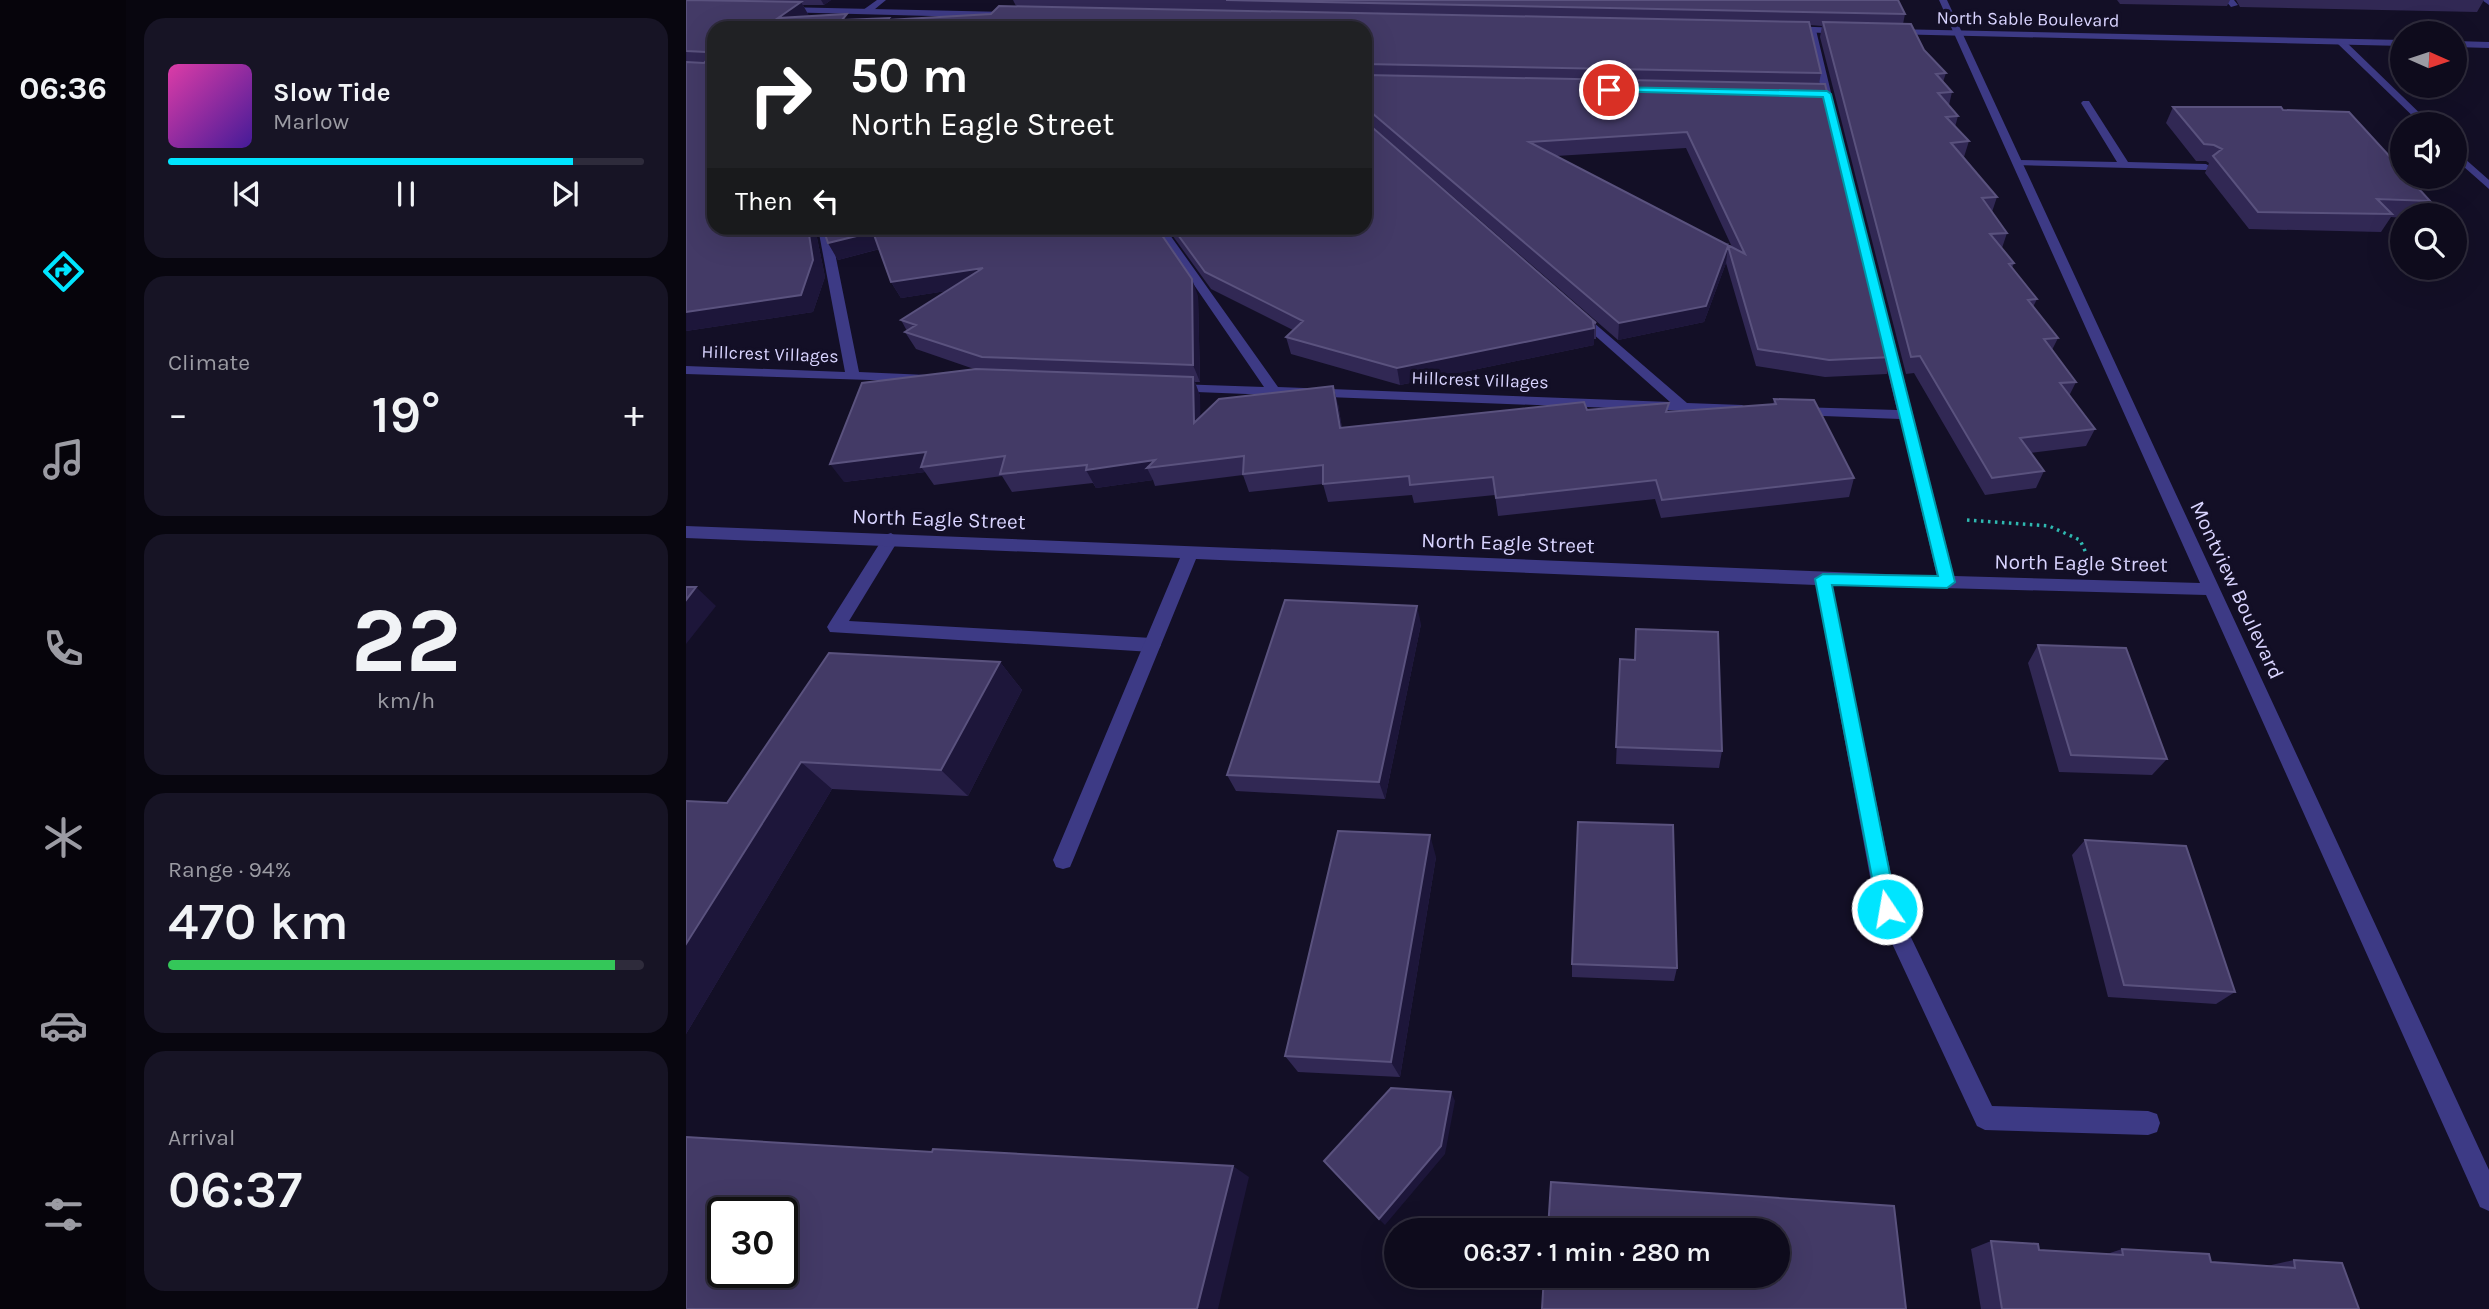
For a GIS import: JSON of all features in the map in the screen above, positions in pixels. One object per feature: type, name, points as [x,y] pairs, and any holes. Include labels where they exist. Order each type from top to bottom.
[{"type":"street","points":[[866,12],[881,0]]},
{"type":"street","name":"Montview Boulevard","points":[[1943,0],[2489,1198]]},
{"type":"street","points":[[769,10],[1019,15]]},
{"type":"street","points":[[1771,29],[1850,31]]},
{"type":"street","points":[[1812,30],[1833,121]]},
{"type":"street","name":"North Sable Boulevard","points":[[1876,32],[2390,43]]},
{"type":"street","points":[[2341,42],[2414,112]]},
{"type":"street","points":[[2468,44],[2489,45]]},
{"type":"street","points":[[1813,94],[1827,94]]},
{"type":"street","points":[[2086,103],[2124,165]]},
{"type":"street","points":[[2017,163],[2206,167]]},
{"type":"street","points":[[2467,165],[2489,186]]},
{"type":"street","name":"Hillcrest Villages","points":[[825,235],[853,376]]},
{"type":"street","points":[[1165,235],[1274,392]]},
{"type":"street","points":[[1571,307],[1684,407]]},
{"type":"street","points":[[1883,321],[1947,582]]},
{"type":"street","name":"Hillcrest Villages","points":[[686,370],[948,380]]},
{"type":"street","name":"Hillcrest Villages","points":[[1165,388],[1753,409]]},
{"type":"street","points":[[1781,410],[1906,415]]},
{"type":"street","name":"North Eagle Street","points":[[686,532],[1823,579],[2211,589]]},
{"type":"street","points":[[891,540],[836,627],[1152,645]]},
{"type":"street","points":[[1063,860],[1191,552]]},
{"type":"street","points":[[1823,579],[1887,909],[1985,1118],[2148,1124]]},
{"type":"path","points":[[1931,517],[2049,526],[2080,540],[2100,586]]},
{"type":"building","points":[[686,0],[801,2],[778,18],[847,14],[842,20],[889,18],[887,20],[991,14],[999,6],[1809,22],[1821,73],[1372,64],[1372,21],[707,21],[707,60],[706,52],[686,51]]},
{"type":"building","points":[[1226,0],[1898,0],[1905,14]]},
{"type":"building","points":[[1823,22],[1911,24],[1924,50],[1946,73],[1936,74],[1952,92],[1938,93],[1958,116],[1946,117],[1969,141],[1951,143],[1997,197],[1982,198],[2007,233],[1990,234],[2014,263],[2009,264],[2037,299],[2028,300],[2058,338],[2044,339],[2076,382],[2060,383],[2095,429],[2020,438],[2044,471],[1992,478],[1920,356],[1911,357]]},
{"type":"building","points":[[707,60],[707,235],[809,235],[813,260],[801,295],[686,312],[686,62],[704,63]]},
{"type":"building","points":[[1372,75],[1825,84],[1892,357],[1829,360],[1758,349],[1728,246],[1706,306],[1619,323],[1372,113]],"holes":[[[1687,132],[1745,254],[1529,142]]]},
{"type":"building","points":[[2173,107],[2281,107],[2283,110],[2349,112],[2390,157],[2390,189],[2419,189],[2430,201],[2377,199],[2390,214],[2258,212],[2213,156],[2222,149],[2204,144]]},
{"type":"building","points":[[1372,127],[1596,323],[1593,322],[1594,328],[1397,368],[1286,337],[1303,321],[1205,272],[1178,235],[1372,235]]},
{"type":"building","points":[[825,235],[861,235],[828,243]]},
{"type":"building","points":[[874,235],[1162,235],[1192,279],[1193,365],[982,357],[905,332],[916,325],[901,320],[983,268],[891,282]]},
{"type":"building","points":[[976,369],[1193,377],[1194,423],[1219,399],[1333,386],[1340,428],[1584,402],[1587,410],[1669,403],[1666,412],[1776,404],[1774,399],[1814,400],[1854,478],[1662,500],[1656,480],[1496,498],[1493,477],[1410,485],[1409,476],[1323,484],[1323,465],[1243,474],[1244,456],[1147,468],[1155,460],[1086,470],[1087,465],[1000,474],[1005,456],[921,467],[926,452],[830,464],[862,383]]},
{"type":"building","points":[[686,587],[696,587],[686,600]]},
{"type":"building","points":[[1285,600],[1417,606],[1379,782],[1227,775]]},
{"type":"building","points":[[1636,629],[1718,632],[1722,751],[1616,747],[1620,659],[1635,660]]},
{"type":"building","points":[[2038,645],[2126,648],[2167,759],[2071,755]]},
{"type":"building","points":[[829,653],[1000,662],[941,770],[801,762],[686,944],[686,801],[727,803]]},
{"type":"building","points":[[1578,822],[1673,825],[1677,968],[1572,964]]},
{"type":"building","points":[[1338,831],[1430,835],[1391,1062],[1285,1056]]},
{"type":"building","points":[[2085,840],[2186,846],[2235,992],[2124,985]]},
{"type":"building","points":[[1391,1088],[1451,1092],[1441,1146],[1379,1219],[1324,1161]]},
{"type":"building","points":[[686,1137],[1233,1166],[1197,1309],[686,1309]]},
{"type":"building","points":[[1551,1182],[1894,1206],[1906,1309],[1542,1309],[1543,1288],[1790,1288],[1790,1218],[1549,1218]]},
{"type":"building","points":[[1991,1241],[2038,1244],[2039,1250],[2123,1255],[2122,1249],[2209,1254],[2211,1262],[2295,1268],[2294,1260],[2342,1263],[2359,1309],[2002,1309]]},
{"type":"route","points":[[1609,90],[1827,94],[1947,582],[1823,579],[1887,909]]}]
